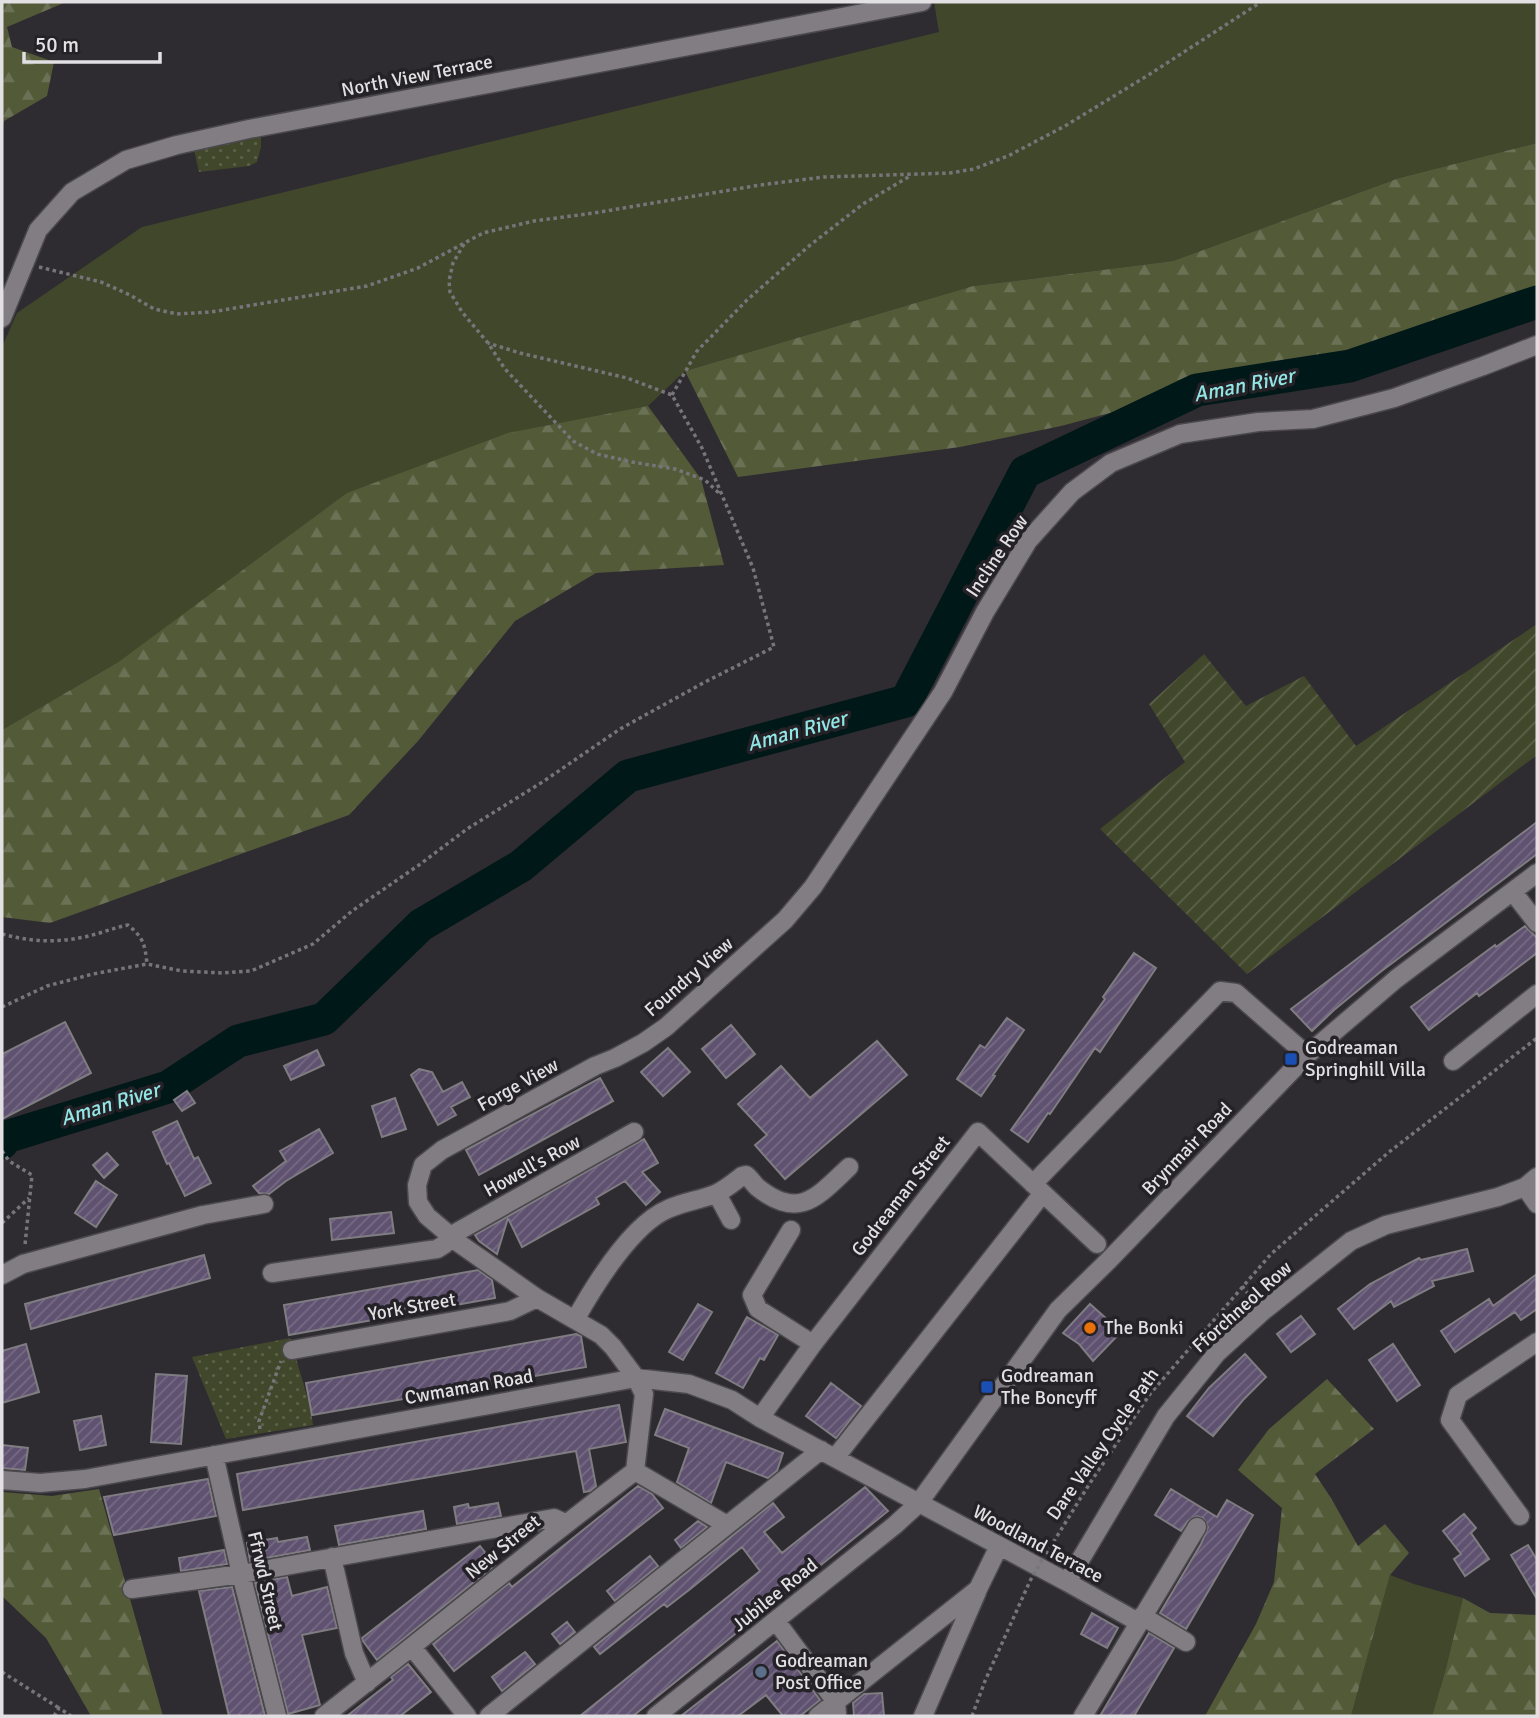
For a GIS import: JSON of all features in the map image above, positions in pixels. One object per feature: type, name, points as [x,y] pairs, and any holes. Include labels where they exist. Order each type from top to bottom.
[{"type":"street","name":"North View Terrace","points":[[2,318],[37,230],[72,192],[126,160],[249,129],[922,2]]},
{"type":"street","name":"Incline Row","points":[[785,920],[813,887],[943,692],[985,612],[1028,541],[1072,492],[1111,463],[1180,435],[1258,422],[1313,419],[1383,401],[1537,345]]},
{"type":"street","name":"Brynmair Road","points":[[918,1504],[1058,1310],[1307,1055],[1396,979],[1537,873]]},
{"type":"street","points":[[1513,891],[1537,923]]},
{"type":"street","name":"Foundry View","points":[[615,1058],[666,1027],[785,920]]},
{"type":"street","points":[[489,1716],[727,1525],[828,1454],[1038,1189],[1220,991],[1236,993],[1307,1055]]},
{"type":"street","points":[[1453,1060],[1537,994]]},
{"type":"street","name":"Forge View","points":[[450,1236],[427,1216],[418,1202],[417,1185],[423,1165],[442,1150],[595,1066],[615,1058]]},
{"type":"street","name":"Howell's Row","points":[[272,1273],[437,1249],[450,1236],[634,1132]]},
{"type":"street","name":"Godreaman Street","points":[[760,1418],[813,1344],[978,1132],[1097,1244]]},
{"type":"street","points":[[575,1320],[625,1245],[636,1232],[667,1209],[717,1194],[746,1175],[755,1185],[777,1199],[804,1203],[824,1191],[849,1167]]},
{"type":"street","points":[[1531,1182],[1537,1204]]},
{"type":"street","name":"Fforchneol Row","points":[[1067,1582],[1166,1416],[1217,1353],[1262,1312],[1350,1241],[1386,1225],[1498,1198],[1531,1182]]},
{"type":"street","points":[[717,1194],[731,1220]]},
{"type":"street","points":[[2,1275],[23,1264],[203,1215],[264,1204]]},
{"type":"street","points":[[791,1230],[752,1295],[758,1309],[813,1344]]},
{"type":"street","points":[[450,1236],[537,1298],[601,1335],[613,1347],[645,1394],[635,1471],[727,1525]]},
{"type":"street","name":"York Street","points":[[292,1350],[510,1311],[537,1298]]},
{"type":"street","points":[[1520,1516],[1450,1420],[1458,1395],[1537,1342]]},
{"type":"street","name":"Cwmaman Road","points":[[2,1480],[40,1483],[85,1479],[636,1378],[689,1384],[732,1400],[918,1504]]},
{"type":"street","name":"Ffrwd Street","points":[[214,1455],[277,1716]]},
{"type":"street","name":"New Street","points":[[324,1716],[565,1523],[635,1471]]},
{"type":"street","name":"Woodland Terrace","points":[[918,1504],[1186,1642]]},
{"type":"street","name":"Jubilee Road","points":[[656,1716],[918,1504]]},
{"type":"street","points":[[132,1590],[241,1574],[554,1518],[565,1523]]},
{"type":"street","points":[[1083,1716],[1196,1527]]},
{"type":"street","points":[[923,1716],[999,1546]]},
{"type":"street","points":[[332,1557],[354,1653],[367,1683]]},
{"type":"street","points":[[818,1716],[837,1709],[978,1589]]},
{"type":"street","points":[[776,1620],[837,1709]]},
{"type":"street","points":[[412,1647],[467,1716]]},
{"type":"path","points":[[24,263],[101,282],[154,309],[177,314],[211,312],[367,286],[418,268],[483,233],[534,221],[824,177],[950,173],[974,169],[1008,156],[1065,126],[1261,2]]},
{"type":"path","points":[[672,395],[697,351],[747,300],[863,204],[912,175]]},
{"type":"path","points":[[464,244],[453,263],[449,281],[450,292],[505,369],[573,441],[597,454],[675,470],[705,480],[722,495]]},
{"type":"path","points":[[2,1007],[59,983],[93,974],[147,964],[182,971],[251,971],[313,944],[352,911],[467,829],[620,729],[774,647],[753,568],[702,448],[672,395],[627,378],[488,343]]},
{"type":"path","points":[[2,934],[34,941],[64,941],[128,925],[140,935],[145,946],[147,964]]},
{"type":"path","name":"Dare Valley Cycle Path","points":[[972,1716],[1030,1581],[1090,1483],[1150,1394],[1271,1254],[1389,1152],[1537,1038]]},
{"type":"path","points":[[2,1151],[9,1161],[32,1175],[23,1264]]},
{"type":"path","points":[[2,1223],[31,1196]]},
{"type":"path","points":[[263,1447],[259,1421],[283,1356],[292,1350]]},
{"type":"path","points":[[2,1672],[71,1716]]},
{"type":"path","points":[[54,1716],[59,1708]]},
{"type":"green space","points":[[2,2],[66,2],[7,27],[12,47],[54,62],[47,96],[4,121],[2,131]]},
{"type":"green space","points":[[934,2],[1537,2],[1537,143],[1399,178],[1173,261],[973,286],[685,371],[648,406],[120,661],[2,730],[2,347],[17,313],[142,227],[939,32]]},
{"type":"green space","points":[[261,135],[257,162],[249,166],[199,172],[194,150]]},
{"type":"green space","points":[[1537,143],[1537,302],[1350,366],[1197,390],[1061,426],[960,447],[738,477],[685,371],[973,286],[1173,261],[1399,178]]},
{"type":"green space","points":[[648,406],[701,479],[724,565],[596,573],[515,621],[418,741],[349,815],[50,923],[2,917],[2,730],[120,661],[347,493],[508,433]]},
{"type":"green space","points":[[1537,624],[1537,755],[1247,974],[1100,829],[1185,762],[1149,704],[1204,654],[1246,706],[1304,676],[1356,746]]},
{"type":"green space","points":[[290,1338],[313,1425],[226,1439],[192,1357]]},
{"type":"green space","points":[[1327,1379],[1374,1429],[1315,1474],[1358,1546],[1385,1524],[1409,1553],[1390,1575],[1351,1716],[1205,1716],[1256,1624],[1274,1582],[1282,1508],[1238,1470],[1269,1429]]},
{"type":"green space","points":[[99,1489],[163,1716],[91,1716],[46,1638],[2,1596],[2,1492],[52,1496]]},
{"type":"green space","points":[[1390,1575],[1463,1598],[1432,1716],[1351,1716]]},
{"type":"green space","points":[[1463,1598],[1490,1613],[1537,1615],[1537,1716],[1432,1716]]},
{"type":"building","points":[[1537,822],[1537,854],[1379,973],[1312,1031],[1291,1009]]},
{"type":"building","points":[[1525,926],[1537,938],[1537,953],[1479,996],[1477,993],[1429,1030],[1411,1007]]},
{"type":"building","points":[[1134,953],[1156,968],[1100,1052],[1095,1048],[1028,1142],[1011,1130],[1105,999],[1103,997]]},
{"type":"building","points":[[1007,1018],[1024,1030],[981,1096],[957,1079],[980,1045],[985,1048]]},
{"type":"building","points":[[65,1022],[91,1073],[2,1119],[2,1054]]},
{"type":"building","points":[[731,1025],[755,1054],[726,1078],[702,1049]]},
{"type":"building","points":[[877,1041],[907,1075],[785,1179],[755,1145],[767,1135],[738,1104],[781,1066],[810,1098]]},
{"type":"building","points":[[668,1048],[690,1072],[663,1096],[641,1072]]},
{"type":"building","points":[[317,1050],[324,1065],[291,1080],[284,1066]]},
{"type":"building","points":[[419,1069],[432,1072],[443,1092],[462,1082],[470,1097],[451,1107],[456,1115],[438,1125],[411,1075]]},
{"type":"building","points":[[600,1078],[613,1101],[479,1175],[466,1150]]},
{"type":"building","points":[[187,1091],[195,1103],[182,1111],[174,1100]]},
{"type":"building","points":[[395,1098],[406,1129],[382,1137],[372,1106]]},
{"type":"building","points":[[177,1121],[194,1159],[198,1157],[211,1183],[185,1196],[153,1132]]},
{"type":"building","points":[[319,1129],[333,1153],[269,1194],[259,1193],[253,1186],[286,1161],[280,1151]]},
{"type":"building","points":[[644,1139],[658,1163],[642,1172],[660,1192],[646,1205],[625,1181],[596,1198],[599,1204],[522,1247],[508,1218],[497,1254],[475,1235]]},
{"type":"building","points":[[107,1153],[118,1165],[104,1178],[93,1165]]},
{"type":"building","points":[[96,1181],[117,1195],[96,1227],[75,1213]]},
{"type":"building","points":[[391,1212],[394,1233],[332,1240],[330,1219]]},
{"type":"building","points":[[1467,1249],[1473,1271],[1432,1281],[1434,1286],[1394,1307],[1391,1301],[1354,1329],[1338,1309],[1370,1284],[1419,1258],[1421,1260]]},
{"type":"building","points":[[204,1255],[210,1278],[31,1329],[25,1304]]},
{"type":"building","points":[[478,1270],[492,1280],[495,1298],[289,1335],[284,1305]]},
{"type":"building","points":[[1537,1274],[1537,1309],[1521,1320],[1515,1312],[1455,1352],[1441,1331],[1489,1299],[1493,1306]]},
{"type":"building","points":[[698,1304],[712,1312],[683,1360],[669,1352]]},
{"type":"building","name":"The Bonki","points":[[1090,1304],[1119,1334],[1093,1361],[1079,1344],[1063,1333]]},
{"type":"building","points":[[1301,1316],[1315,1334],[1291,1352],[1277,1334]]},
{"type":"building","points":[[747,1317],[778,1335],[764,1360],[760,1358],[743,1388],[716,1373]]},
{"type":"building","points":[[576,1334],[581,1336],[586,1367],[312,1415],[306,1383]]},
{"type":"building","points":[[26,1344],[39,1392],[2,1403],[2,1351]]},
{"type":"building","points":[[1393,1344],[1420,1385],[1397,1401],[1369,1360]]},
{"type":"building","points":[[1245,1354],[1266,1377],[1213,1436],[1187,1416],[1209,1388]]},
{"type":"building","points":[[156,1374],[187,1376],[181,1444],[151,1442]]},
{"type":"building","points":[[831,1383],[861,1406],[836,1438],[806,1416]]},
{"type":"building","points":[[619,1405],[626,1442],[589,1449],[596,1486],[590,1491],[584,1492],[576,1451],[243,1510],[237,1474]]},
{"type":"building","points":[[665,1409],[783,1453],[777,1471],[768,1478],[726,1462],[711,1503],[677,1482],[689,1448],[655,1435]]},
{"type":"building","points":[[101,1416],[106,1445],[80,1450],[74,1421]]},
{"type":"building","points":[[2,1445],[28,1448],[25,1470],[2,1468]]},
{"type":"building","points":[[208,1479],[216,1516],[114,1535],[104,1497]]},
{"type":"building","points":[[638,1486],[652,1494],[663,1508],[454,1671],[433,1644],[509,1583],[512,1587]]},
{"type":"building","points":[[865,1487],[888,1511],[633,1716],[580,1716],[760,1571],[742,1547],[667,1607],[664,1604],[600,1654],[594,1647],[773,1503],[784,1517],[764,1532],[782,1553]]},
{"type":"building","points":[[1171,1489],[1217,1517],[1227,1500],[1253,1515],[1186,1629],[1160,1613],[1201,1544],[1208,1527],[1203,1518],[1197,1516],[1188,1521],[1181,1531],[1155,1515]]},
{"type":"building","points":[[498,1503],[501,1516],[457,1524],[454,1507],[468,1504],[469,1508]]},
{"type":"building","points":[[423,1511],[426,1529],[339,1545],[335,1526]]},
{"type":"building","points":[[1464,1514],[1476,1528],[1471,1533],[1489,1559],[1465,1576],[1454,1559],[1461,1554],[1443,1531]]},
{"type":"building","points":[[698,1521],[707,1527],[681,1548],[675,1540]]},
{"type":"building","points":[[307,1537],[310,1550],[250,1561],[247,1543]]},
{"type":"building","points":[[1528,1545],[1537,1560],[1537,1599],[1511,1555]]},
{"type":"building","points":[[480,1546],[495,1565],[377,1660],[362,1638]]},
{"type":"building","points":[[224,1550],[227,1564],[181,1571],[179,1558]]},
{"type":"building","points":[[650,1556],[658,1566],[615,1601],[607,1591]]},
{"type":"building","points":[[287,1577],[292,1596],[327,1587],[337,1628],[302,1635],[320,1705],[288,1714],[255,1583]]},
{"type":"building","points":[[232,1587],[265,1716],[229,1716],[199,1591]]},
{"type":"building","points":[[1092,1613],[1118,1628],[1107,1648],[1081,1634]]},
{"type":"building","points":[[567,1622],[575,1632],[560,1644],[552,1634]]},
{"type":"building","points":[[1149,1633],[1174,1648],[1134,1716],[1100,1716]]},
{"type":"building","points":[[777,1641],[820,1700],[800,1716],[783,1716],[766,1695],[738,1716],[681,1716]]},
{"type":"building","points":[[525,1652],[535,1664],[502,1691],[492,1677]]},
{"type":"building","points":[[408,1664],[431,1692],[400,1716],[347,1716],[393,1680],[391,1677]]},
{"type":"building","points":[[882,1693],[884,1716],[854,1716],[853,1703],[864,1694]]},
{"type":"waterway","name":"Aman River","points":[[2,1143],[6,1137],[168,1087],[238,1041],[324,1019],[421,925],[521,866],[628,776],[906,701],[1025,472],[1197,390],[1350,366],[1537,302]]},
{"type":"place","name":"Godreaman Springhill Villa","points":[[1291,1059]]},
{"type":"place","name":"The Bonki","points":[[1090,1328]]},
{"type":"place","name":"Godreaman The Boncyff","points":[[987,1387]]},
{"type":"place","name":"Godreaman Post Office","points":[[761,1672]]}]
